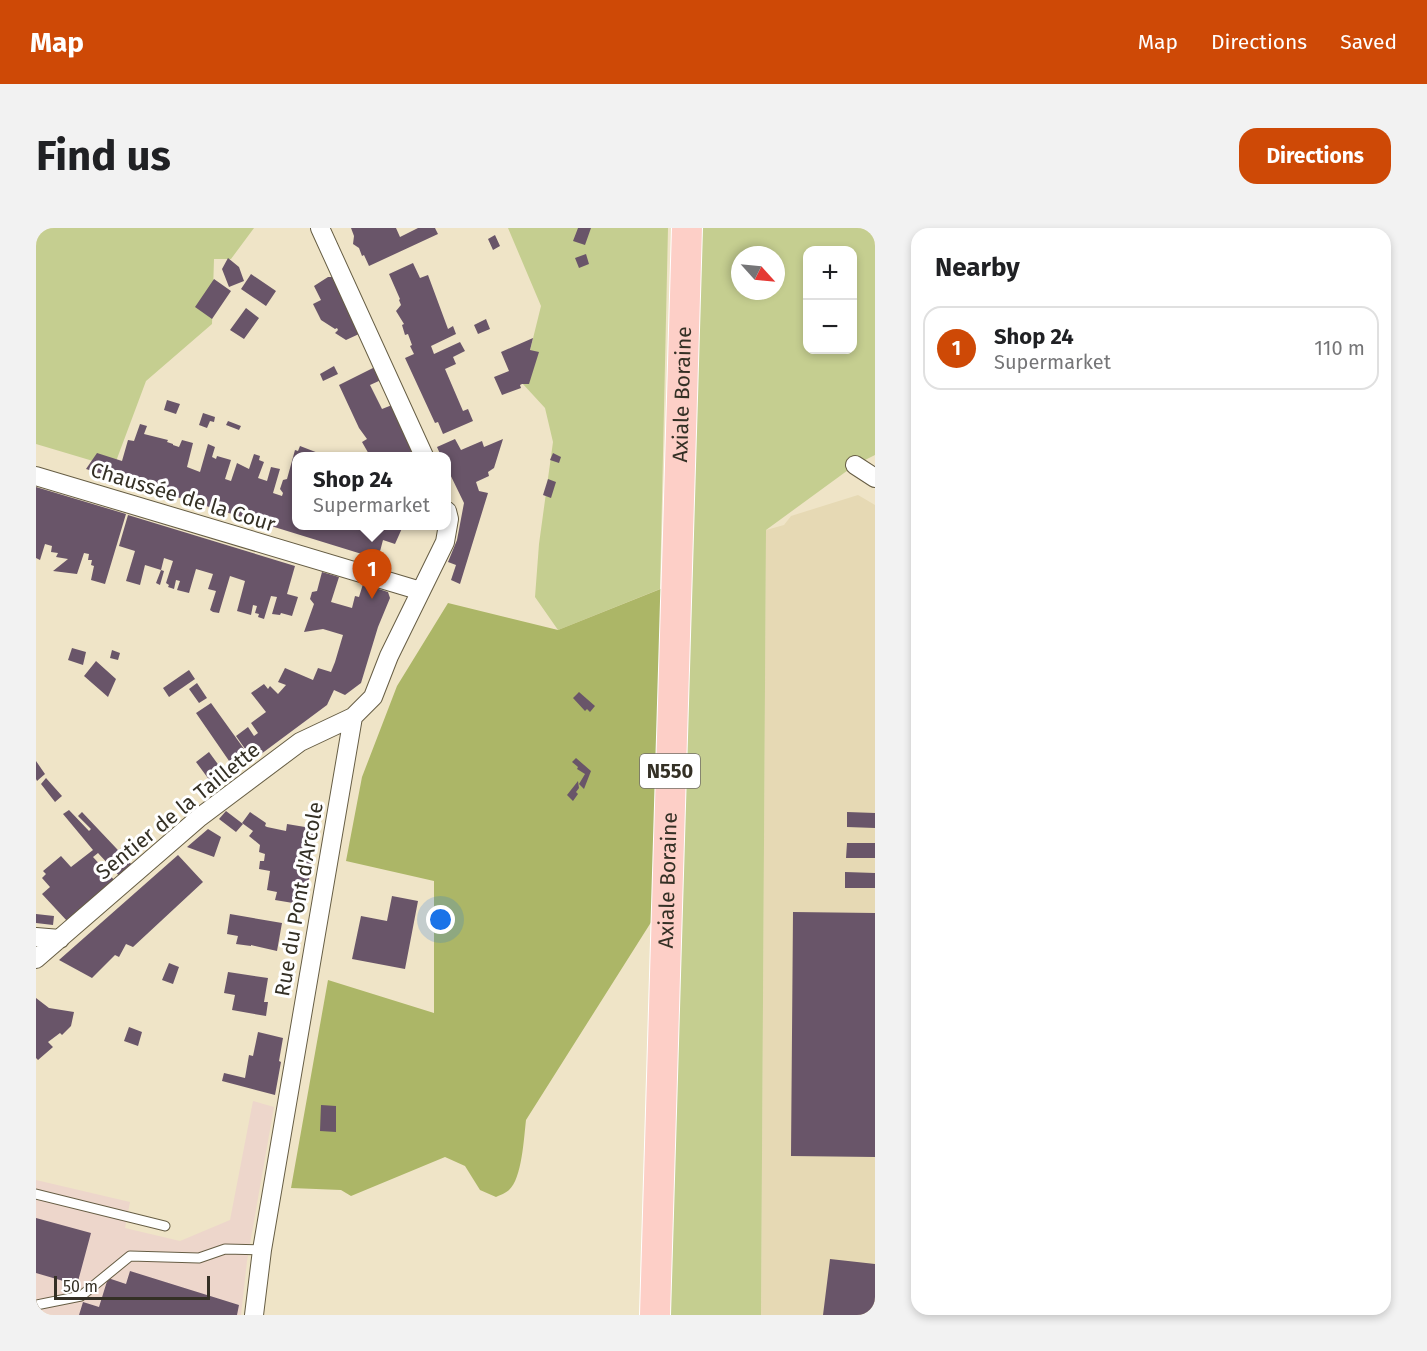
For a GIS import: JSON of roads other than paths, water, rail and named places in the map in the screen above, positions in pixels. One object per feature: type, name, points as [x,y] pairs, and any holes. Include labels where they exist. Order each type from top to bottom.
[{"type":"main road","name":"Axiale Boraine","points":[[654,1315],[687,228]]},
{"type":"street","points":[[320,228],[422,452]]},
{"type":"street","points":[[855,465],[875,478]]},
{"type":"street","name":"Chaussée de la Cour","points":[[36,476],[421,591]]},
{"type":"street","points":[[353,717],[373,697],[389,656],[445,542],[447,530]]},
{"type":"street","name":"Sentier de la Taillette","points":[[36,960],[200,818],[236,790],[300,742],[353,717]]},
{"type":"street","name":"Rue du Pont d'Arcole","points":[[254,1315],[262,1250],[353,717]]},
{"type":"street","points":[[36,937],[60,939]]},
{"type":"lane","points":[[36,1194],[165,1226]]},
{"type":"lane","points":[[36,1305],[81,1296],[130,1256],[199,1258],[225,1250],[262,1250]]},
{"type":"place","name":"Shop 24","points":[[372,599]]}]
